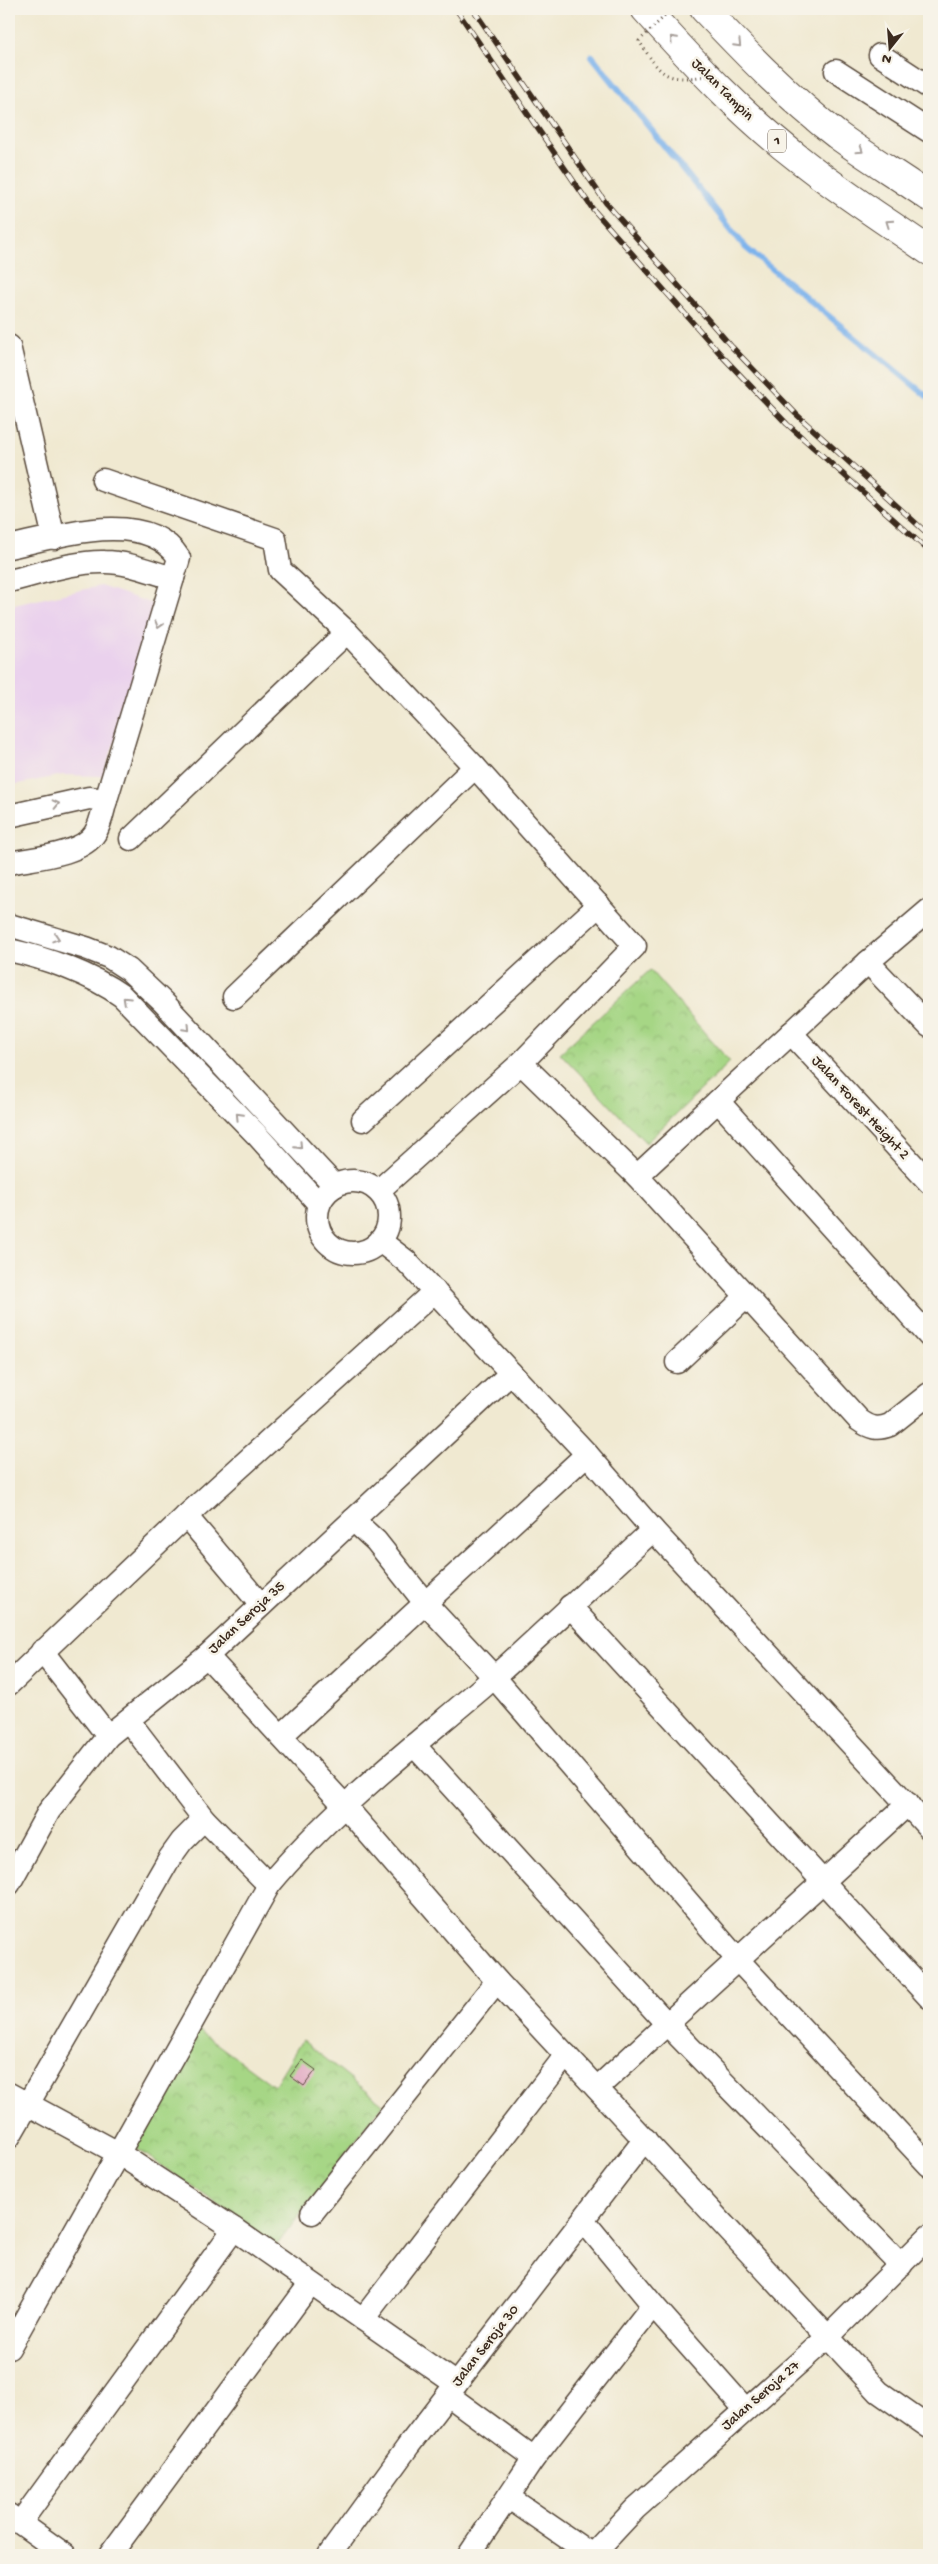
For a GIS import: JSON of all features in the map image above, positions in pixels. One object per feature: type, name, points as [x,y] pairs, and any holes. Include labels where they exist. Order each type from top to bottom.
[{"type":"highway","name":"Jalan Tampin","points":[[645,9],[707,76],[752,120],[800,160],[929,251]]},
{"type":"highway","points":[[704,9],[780,85],[838,135],[929,197]]},
{"type":"street","points":[[880,55],[929,86]]},
{"type":"street","points":[[836,71],[929,131]]},
{"type":"street","points":[[9,346],[54,538]]},
{"type":"street","points":[[103,480],[275,539],[280,570],[347,632],[475,767],[635,946],[520,1063],[378,1191]]},
{"type":"street","points":[[9,547],[107,528],[126,529],[155,537],[172,547],[176,568],[96,832],[89,842],[79,848],[9,864]]},
{"type":"street","points":[[9,581],[84,564],[105,562],[176,568]]},
{"type":"street","points":[[131,840],[347,632]]},
{"type":"street","points":[[234,997],[475,767]]},
{"type":"street","points":[[9,816],[89,798],[106,800]]},
{"type":"street","points":[[363,1120],[599,905]]},
{"type":"street","points":[[637,1176],[868,962],[929,910]]},
{"type":"street","points":[[9,924],[86,948],[109,957],[129,970],[163,1002],[335,1186]]},
{"type":"street","points":[[9,950],[78,972],[104,983],[122,996],[242,1120],[319,1204]]},
{"type":"street","points":[[868,962],[929,1026]]},
{"type":"street","name":"Jalan Forest Height 2","points":[[791,1033],[929,1182]]},
{"type":"street","points":[[520,1063],[637,1176],[746,1298],[866,1425],[874,1428],[890,1425],[929,1394]]},
{"type":"street","points":[[718,1100],[929,1336]]},
{"type":"street","points":[[357,1181],[368,1184],[378,1191],[388,1210],[389,1221],[380,1241],[361,1252],[350,1253],[334,1248],[322,1236],[318,1226],[319,1204],[325,1193],[335,1186],[357,1181]]},
{"type":"street","points":[[380,1241],[406,1260],[511,1372],[587,1454],[653,1530],[929,1828]]},
{"type":"street","points":[[9,1684],[186,1516],[435,1291]]},
{"type":"street","points":[[677,1362],[746,1298]]},
{"type":"street","name":"Jalan Seroja 35","points":[[9,1884],[49,1811],[108,1736],[207,1656],[511,1372]]},
{"type":"street","points":[[281,1736],[587,1454]]},
{"type":"street","points":[[186,1516],[261,1605]]},
{"type":"street","points":[[353,1520],[376,1541],[426,1604],[494,1677],[738,1960],[929,2165]]},
{"type":"street","points":[[9,2348],[269,1885],[292,1858],[344,1805],[494,1677],[653,1530]]},
{"type":"street","points":[[570,1606],[929,1997]]},
{"type":"street","points":[[42,1651],[108,1736]]},
{"type":"street","points":[[207,1656],[344,1805],[497,1981],[829,2336],[879,2392],[929,2427]]},
{"type":"street","points":[[128,1720],[204,1818],[269,1885]]},
{"type":"street","points":[[414,1746],[667,2024],[901,2265]]},
{"type":"street","points":[[597,2088],[908,1804]]},
{"type":"street","points":[[9,2137],[18,2099],[169,1859],[182,1841],[204,1818]]},
{"type":"street","points":[[312,2213],[497,1981]]},
{"type":"street","points":[[363,2319],[566,2055]]},
{"type":"street","points":[[18,2099],[118,2153],[234,2229],[310,2284],[363,2319],[534,2458]]},
{"type":"street","name":"Jalan Seroja 30","points":[[330,2555],[452,2390],[645,2139]]},
{"type":"street","points":[[583,2220],[653,2305],[745,2408]]},
{"type":"street","points":[[65,2555],[15,2519],[234,2229]]},
{"type":"street","name":"Jalan Seroja 27","points":[[592,2555],[635,2510],[745,2408],[829,2336],[929,2236]]},
{"type":"street","points":[[110,2555],[310,2284]]},
{"type":"street","points":[[469,2555],[534,2458],[653,2305]]},
{"type":"street","points":[[508,2497],[592,2555]]},
{"type":"path","points":[[672,9],[639,41],[659,72],[680,80],[707,76]]},
{"type":"shaded area","points":[[100,586],[160,606],[103,776],[63,775],[9,786],[9,606]]},
{"type":"green space","points":[[650,970],[730,1062],[646,1143],[560,1053]]},
{"type":"green space","points":[[194,2027],[274,2086],[302,2040],[383,2104],[277,2245],[129,2143]]},
{"type":"building","points":[[302,2060],[316,2070],[304,2086],[290,2076]]},
{"type":"waterway","points":[[592,56],[746,248],[929,398]]},
{"type":"railway","points":[[456,9],[592,208],[723,357],[787,424],[929,551]]},
{"type":"railway","points":[[473,9],[606,203],[732,347],[796,414],[929,535]]}]
